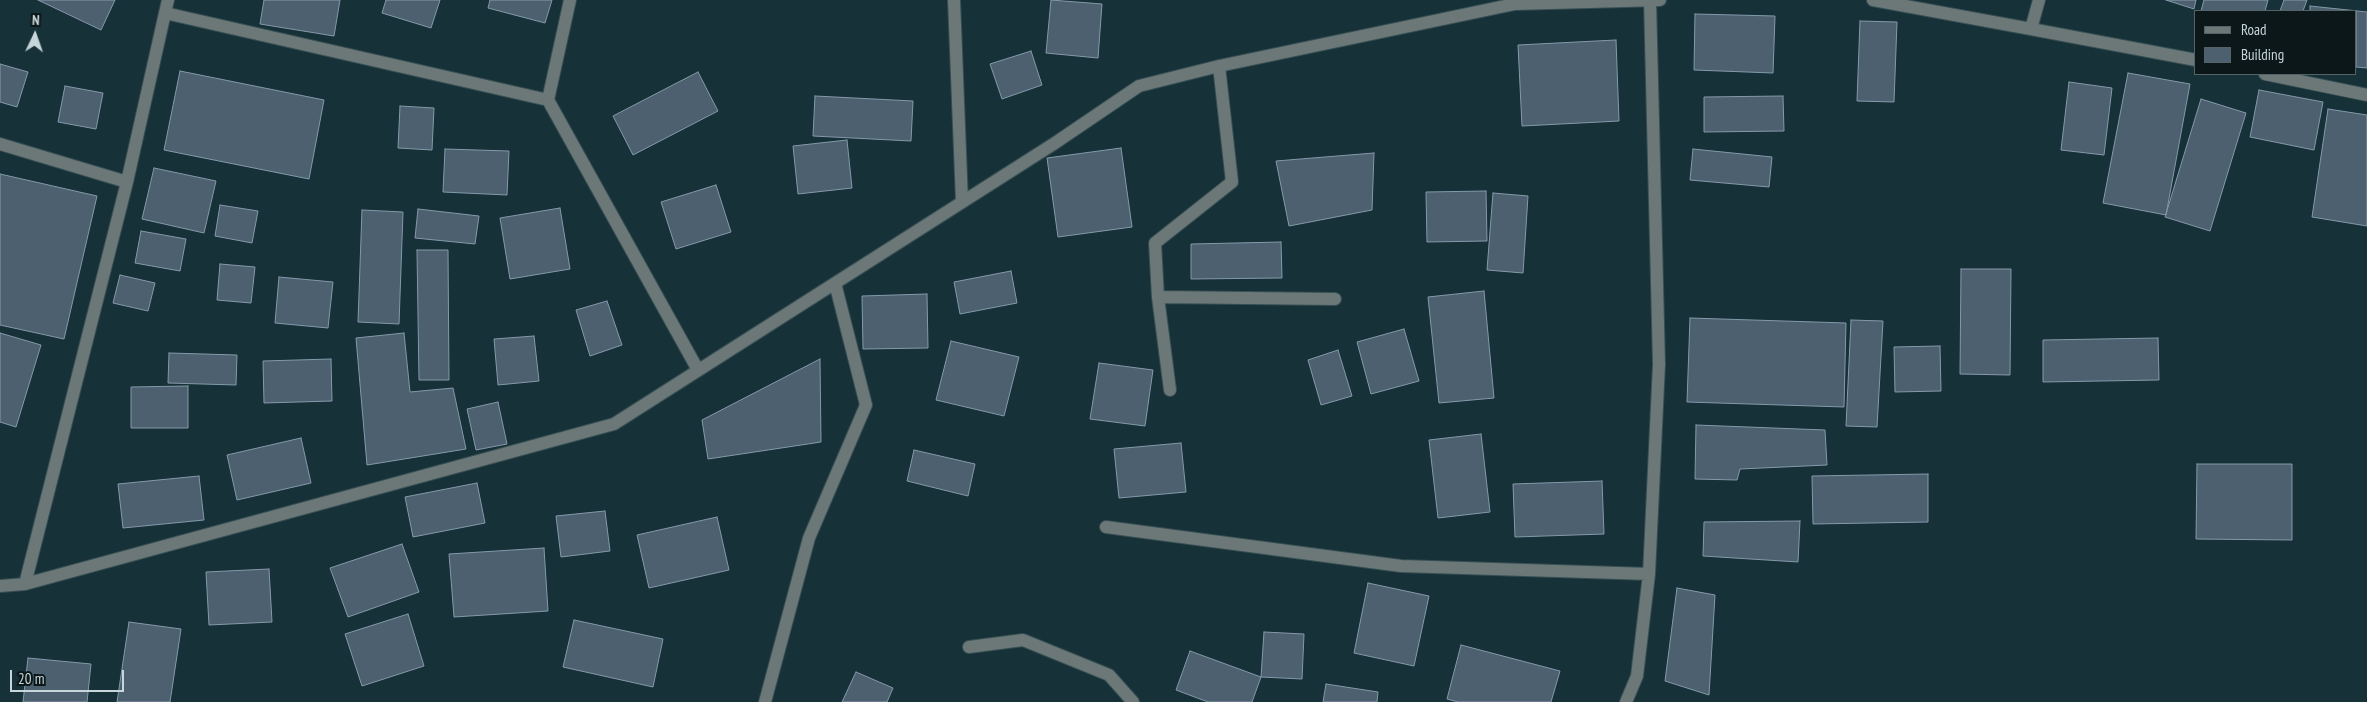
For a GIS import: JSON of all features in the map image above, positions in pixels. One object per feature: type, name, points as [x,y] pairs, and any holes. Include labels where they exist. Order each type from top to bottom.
[{"type":"street","points":[[25,584],[127,182],[168,0]]},
{"type":"street","points":[[570,0],[548,100],[698,370]]},
{"type":"street","points":[[954,0],[962,202]]},
{"type":"street","points":[[1626,702],[1637,676],[1648,574],[1659,364],[1650,0]]},
{"type":"street","points":[[0,586],[25,584],[614,424],[962,202],[1138,86],[1219,66],[1515,2],[1660,0]]},
{"type":"street","points":[[1873,0],[2194,60]]},
{"type":"street","points":[[2030,28],[2039,0]]},
{"type":"street","points":[[165,13],[548,100]]},
{"type":"street","points":[[1170,390],[1158,297],[1155,243],[1232,182],[1219,66]]},
{"type":"street","points":[[2270,75],[2367,95]]},
{"type":"street","points":[[0,144],[127,182]]},
{"type":"street","points":[[765,702],[809,538],[866,405],[835,283]]},
{"type":"street","points":[[1158,297],[1335,299]]},
{"type":"street","points":[[1106,527],[1401,566],[1648,574]]},
{"type":"street","points":[[969,647],[1023,640],[1109,675],[1133,702]]},
{"type":"building","points":[[38,0],[115,0],[101,30]]},
{"type":"building","points":[[264,0],[340,0],[334,36],[260,24]]},
{"type":"building","points":[[386,0],[440,0],[431,28],[382,13]]},
{"type":"building","points":[[490,0],[552,0],[545,23],[488,8]]},
{"type":"building","points":[[1051,0],[1102,4],[1098,58],[1046,53]]},
{"type":"building","points":[[2166,0],[2196,0],[2194,9]]},
{"type":"building","points":[[2204,0],[2268,0],[2265,10],[2201,10]]},
{"type":"building","points":[[2284,0],[2307,0],[2303,10],[2280,10]]},
{"type":"building","points":[[2310,6],[2348,10],[2310,10]]},
{"type":"building","points":[[2357,11],[2367,12],[2367,68],[2357,67]]},
{"type":"building","points":[[1695,14],[1775,16],[1773,73],[1694,70]]},
{"type":"building","points":[[1860,21],[1897,22],[1894,102],[1857,101]]},
{"type":"building","points":[[1616,40],[1619,121],[1522,126],[1518,45]]},
{"type":"building","points":[[1031,51],[1042,85],[1002,99],[990,64]]},
{"type":"building","points":[[0,64],[28,72],[17,107],[0,102]]},
{"type":"building","points":[[180,71],[324,100],[309,179],[164,150]]},
{"type":"building","points":[[698,72],[718,111],[633,155],[613,116]]},
{"type":"building","points":[[2128,73],[2190,84],[2166,215],[2103,203]]},
{"type":"building","points":[[2069,82],[2112,88],[2104,155],[2061,150]]},
{"type":"building","points":[[65,86],[103,93],[96,129],[58,122]]},
{"type":"building","points":[[2259,90],[2323,102],[2314,150],[2250,137]]},
{"type":"building","points":[[815,96],[913,101],[911,141],[813,136]]},
{"type":"building","points":[[1783,96],[1784,131],[1704,132],[1704,97]]},
{"type":"building","points":[[2201,99],[2246,113],[2210,231],[2165,217]]},
{"type":"building","points":[[400,106],[434,108],[432,150],[398,148]]},
{"type":"building","points":[[2328,109],[2367,115],[2367,226],[2312,217]]},
{"type":"building","points":[[847,140],[852,188],[798,194],[793,146]]},
{"type":"building","points":[[1121,148],[1132,227],[1058,237],[1047,158]]},
{"type":"building","points":[[445,149],[509,151],[507,195],[443,192]]},
{"type":"building","points":[[1693,149],[1772,157],[1769,187],[1690,180]]},
{"type":"building","points":[[1374,153],[1372,210],[1289,226],[1276,161]]},
{"type":"building","points":[[154,168],[216,181],[204,233],[142,219]]},
{"type":"building","points":[[0,174],[97,196],[64,339],[0,325]]},
{"type":"building","points":[[716,185],[731,232],[676,249],[661,202]]},
{"type":"building","points":[[1486,191],[1487,241],[1427,242],[1426,192]]},
{"type":"building","points":[[1493,193],[1528,196],[1523,273],[1487,270]]},
{"type":"building","points":[[220,205],[258,211],[252,243],[215,236]]},
{"type":"building","points":[[560,208],[570,269],[510,279],[500,218]]},
{"type":"building","points":[[418,209],[479,216],[475,244],[415,238]]},
{"type":"building","points":[[362,210],[403,212],[399,324],[358,322]]},
{"type":"building","points":[[141,231],[186,239],[180,271],[135,263]]},
{"type":"building","points":[[1281,242],[1282,278],[1191,279],[1191,244]]},
{"type":"building","points":[[417,250],[448,250],[449,380],[419,380]]},
{"type":"building","points":[[220,264],[255,267],[251,303],[217,300]]},
{"type":"building","points":[[1961,269],[2011,269],[2010,375],[1960,374]]},
{"type":"building","points":[[1011,271],[1017,303],[960,314],[954,282]]},
{"type":"building","points":[[120,275],[155,283],[148,311],[113,303]]},
{"type":"building","points":[[279,277],[333,282],[328,328],[275,323]]},
{"type":"building","points":[[1484,291],[1494,398],[1439,403],[1428,297]]},
{"type":"building","points":[[927,294],[928,348],[863,349],[862,296]]},
{"type":"building","points":[[607,301],[622,345],[590,356],[576,310]]},
{"type":"building","points":[[1690,318],[1846,323],[1844,407],[1687,402]]},
{"type":"building","points":[[1851,320],[1883,321],[1877,427],[1846,426]]},
{"type":"building","points":[[1404,329],[1419,381],[1371,394],[1357,342]]},
{"type":"building","points":[[0,333],[41,345],[16,427],[0,422]]},
{"type":"building","points":[[404,333],[410,392],[453,388],[466,449],[367,465],[356,338]]},
{"type":"building","points":[[534,336],[539,381],[498,385],[494,339]]},
{"type":"building","points":[[2158,338],[2159,380],[2043,382],[2043,340]]},
{"type":"building","points":[[951,341],[1019,357],[1004,416],[936,400]]},
{"type":"building","points":[[1940,346],[1941,391],[1895,392],[1894,347]]},
{"type":"building","points":[[1338,350],[1352,396],[1321,405],[1308,360]]},
{"type":"building","points":[[169,353],[237,355],[236,385],[168,383]]},
{"type":"building","points":[[331,359],[332,401],[264,403],[263,361]]},
{"type":"building","points":[[820,359],[821,442],[708,459],[702,420]]},
{"type":"building","points":[[1099,363],[1153,370],[1145,426],[1090,419]]},
{"type":"building","points":[[188,386],[188,428],[131,428],[131,387]]},
{"type":"building","points":[[498,402],[507,444],[476,450],[467,409]]},
{"type":"building","points":[[1696,425],[1825,430],[1827,465],[1740,469],[1737,480],[1695,479]]},
{"type":"building","points":[[1481,434],[1490,512],[1438,518],[1429,440]]},
{"type":"building","points":[[301,438],[311,483],[237,500],[227,455]]},
{"type":"building","points":[[1181,443],[1186,492],[1119,498],[1114,449]]},
{"type":"building","points":[[914,450],[975,464],[968,496],[907,481]]},
{"type":"building","points":[[2197,464],[2292,464],[2292,540],[2196,539]]},
{"type":"building","points":[[1928,474],[1928,522],[1813,524],[1812,476]]},
{"type":"building","points":[[199,476],[204,520],[123,528],[118,484]]},
{"type":"building","points":[[1602,481],[1604,534],[1515,537],[1513,484]]},
{"type":"building","points":[[477,483],[485,523],[413,537],[405,497]]},
{"type":"building","points":[[605,511],[610,551],[561,557],[556,516]]},
{"type":"building","points":[[717,517],[729,570],[649,588],[637,535]]},
{"type":"building","points":[[1800,521],[1798,562],[1703,556],[1704,522]]},
{"type":"building","points":[[402,544],[419,592],[348,617],[330,568]]},
{"type":"building","points":[[544,548],[548,611],[454,617],[449,554]]},
{"type":"building","points":[[269,569],[272,622],[209,625],[206,572]]},
{"type":"building","points":[[1368,583],[1429,596],[1414,666],[1354,653]]},
{"type":"building","points":[[1677,588],[1715,595],[1709,695],[1665,681]]},
{"type":"building","points":[[408,614],[424,666],[362,686],[345,634]]},
{"type":"building","points":[[574,620],[663,639],[653,687],[563,667]]},
{"type":"building","points":[[129,622],[181,629],[170,702],[117,702]]},
{"type":"building","points":[[1264,632],[1304,634],[1302,679],[1261,677]]},
{"type":"building","points":[[1461,645],[1560,671],[1551,702],[1458,702],[1447,699]]},
{"type":"building","points":[[1190,651],[1261,677],[1252,702],[1208,702],[1176,690]]},
{"type":"building","points":[[28,658],[91,664],[87,702],[23,702]]},
{"type":"building","points":[[856,672],[893,688],[887,702],[842,702]]},
{"type":"building","points":[[1326,684],[1378,692],[1377,702],[1323,702]]}]
